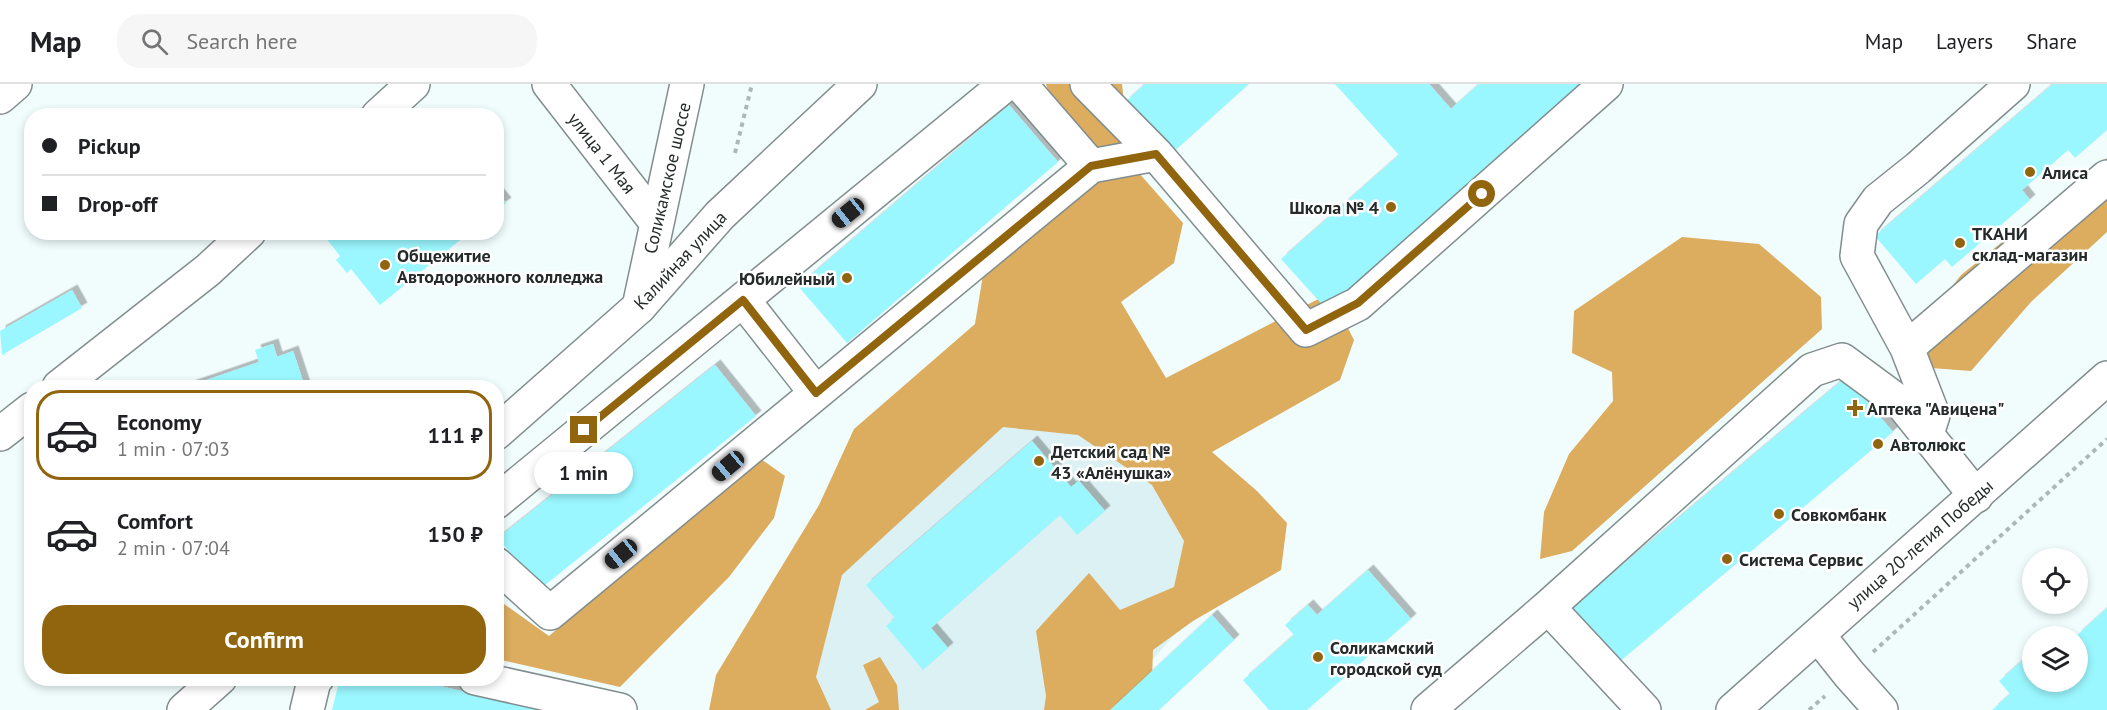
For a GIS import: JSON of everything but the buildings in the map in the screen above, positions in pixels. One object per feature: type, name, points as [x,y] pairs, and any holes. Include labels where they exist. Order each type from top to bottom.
[{"type":"main road","points":[[0,97],[15,84]]},
{"type":"main road","points":[[387,108],[413,84]]},
{"type":"main road","name":"улица 1 Мая","points":[[549,84],[656,222]]},
{"type":"main road","name":"Соликамское шоссе","points":[[639,306],[687,84]]},
{"type":"main road","name":"Калийная улица","points":[[504,426],[639,306],[720,215],[860,84]]},
{"type":"main road","points":[[504,495],[1006,84]]},
{"type":"main road","points":[[1020,84],[1091,166]]},
{"type":"main road","points":[[1088,84],[1156,154],[1306,330],[1358,303],[1606,84]]},
{"type":"main road","points":[[1927,434],[1933,416],[1907,348],[1857,256],[1861,224],[1878,200],[2013,84]]},
{"type":"main road","points":[[504,571],[550,613],[1091,166],[1156,154]]},
{"type":"main road","points":[[1907,348],[2107,177]]},
{"type":"main road","points":[[68,380],[208,270],[240,240]]},
{"type":"main road","points":[[743,300],[816,393]]},
{"type":"main road","points":[[1428,710],[1548,607],[1812,370],[1842,360],[1903,405],[1976,496]]},
{"type":"main road","name":"улица 20-летия Победы","points":[[1733,710],[2107,378]]},
{"type":"main road","points":[[0,434],[24,415]]},
{"type":"main road","points":[[1548,607],[1644,710]]},
{"type":"main road","points":[[1818,634],[1881,710]]},
{"type":"main road","points":[[504,684],[620,710]]},
{"type":"main road","points":[[184,710],[211,686]]},
{"type":"main road","points":[[307,710],[313,686]]},
{"type":"path","points":[[1809,710],[2107,439]]},
{"type":"shaded area","points":[[1046,84],[1122,84],[1131,164],[1183,223],[1174,263],[1121,302],[1166,378],[1330,293],[1354,340],[1340,380],[1212,452],[1257,491],[1287,523],[1281,570],[1193,621],[1153,650],[1151,710],[1044,710],[1046,696],[1036,631],[1089,573],[1120,610],[1174,587],[1184,541],[1152,485],[1078,435],[1003,427],[842,575],[816,677],[831,710],[709,710],[716,675],[819,505],[854,429],[975,324],[987,250],[1071,165]]},
{"type":"shaded area","points":[[2107,158],[2107,232],[2031,302],[1971,371],[1931,368],[1916,333],[1961,275]]},
{"type":"shaded area","points":[[1682,237],[1759,244],[1821,297],[1822,329],[1572,551],[1540,559],[1544,512],[1569,454],[1613,401],[1612,372],[1572,353],[1574,311]]},
{"type":"shaded area","name":"Детский сад № 43 «Алёнушка»","points":[[1059,282],[1252,547],[1108,710],[749,710],[785,599]]},
{"type":"shaded area","points":[[758,457],[785,476],[774,518],[729,577],[620,687],[504,661],[504,604],[549,636]]},
{"type":"shaded area","points":[[880,657],[897,685],[899,710],[865,710],[879,702],[863,665]]},
{"type":"place","name":"Алиса","points":[[2030,172]]},
{"type":"place","name":"Школа № 4","points":[[1391,207]]},
{"type":"place","name":"ТКАНИ склад-магазин","points":[[1960,243]]},
{"type":"place","name":"Общежитие Автодорожного колледжа","points":[[385,265]]},
{"type":"place","name":"Юбилейный","points":[[847,278]]},
{"type":"place","name":"Аптека \"Авицена\"","points":[[1855,408]]},
{"type":"place","name":"Автолюкс","points":[[1878,444]]},
{"type":"place","name":"Детский сад № 43 «Алёнушка»","points":[[1039,461]]},
{"type":"place","name":"Совкомбанк","points":[[1779,514]]},
{"type":"place","name":"Система Сервис","points":[[1727,559]]},
{"type":"place","name":"Соликамский городской суд","points":[[1318,657]]},
{"type":"route","points":[[584,430],[743,300],[816,393],[1091,166],[1156,154],[1306,330],[1358,303],[1482,194]]}]
